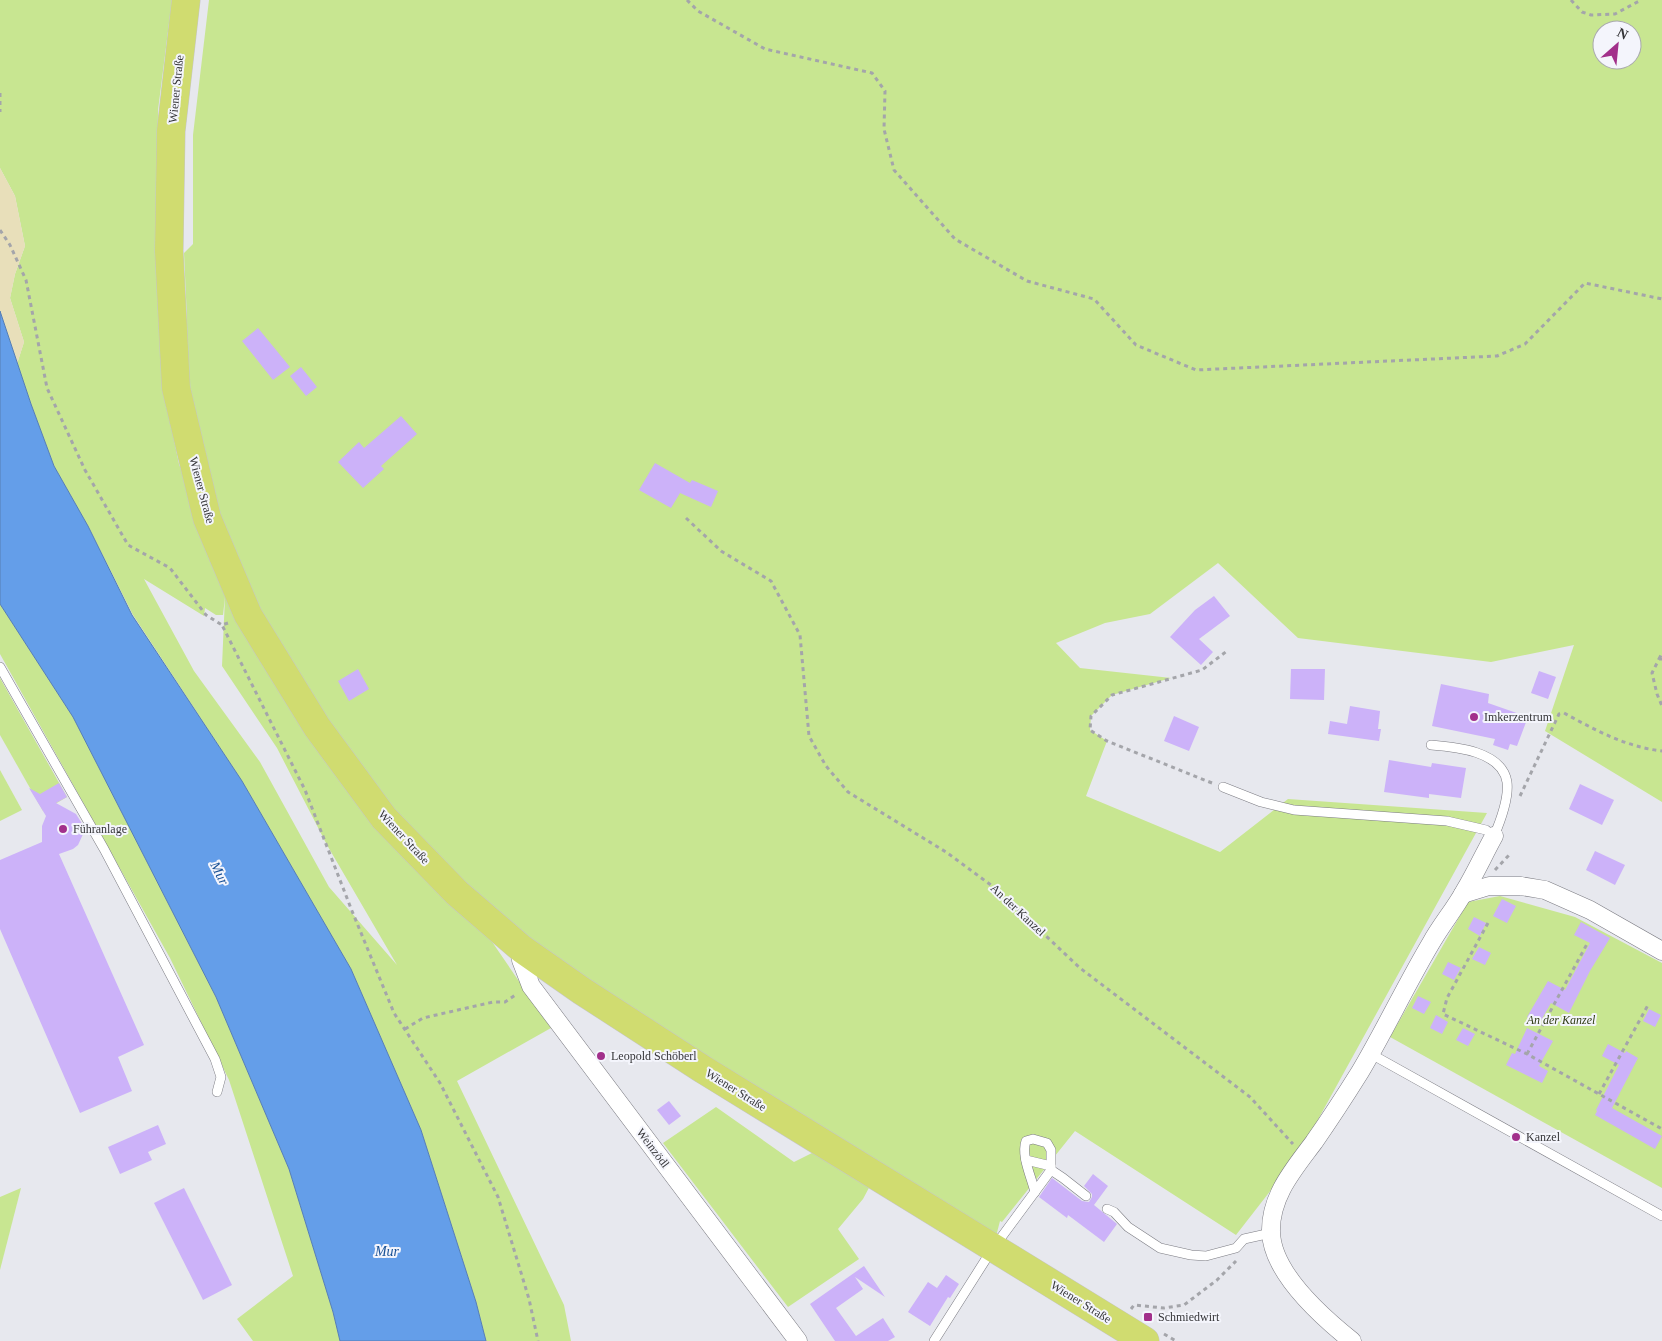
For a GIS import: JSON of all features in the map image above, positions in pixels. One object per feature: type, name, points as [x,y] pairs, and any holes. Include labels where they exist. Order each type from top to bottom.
[{"type":"main road","name":"Wiener Straße","points":[[186,0],[172,131],[170,204],[169,251],[176,388],[207,518],[248,615],[317,727],[384,818],[457,893],[522,949],[582,992],[704,1070],[992,1248],[1138,1332]]},
{"type":"street","points":[[1352,1341],[1320,1314],[1302,1295],[1278,1259],[1273,1247],[1271,1216],[1276,1200],[1286,1180],[1345,1096],[1431,942],[1463,894],[1494,836]]},
{"type":"street","points":[[1463,894],[1489,886],[1521,886],[1545,890],[1590,910],[1662,950]]},
{"type":"street","name":"Weinzödl","points":[[522,949],[521,960],[531,986],[798,1341]]},
{"type":"lane","points":[[0,667],[104,849],[215,1059],[221,1077],[218,1092]]},
{"type":"lane","points":[[1223,787],[1261,802],[1294,810],[1447,822],[1486,830],[1494,836],[1502,817],[1507,782],[1498,764],[1483,756],[1459,748],[1432,746]]},
{"type":"lane","points":[[1370,1054],[1662,1216]]},
{"type":"lane","points":[[934,1341],[992,1248],[1035,1192],[1051,1168],[1051,1150],[1047,1144],[1033,1139],[1026,1140],[1024,1147],[1035,1192]]},
{"type":"lane","points":[[1026,1160],[1051,1168],[1086,1196]]},
{"type":"lane","points":[[1107,1209],[1114,1212],[1128,1227],[1160,1248],[1191,1255],[1206,1256],[1236,1248],[1244,1239],[1271,1233]]},
{"type":"path","points":[[687,0],[698,11],[765,49],[872,73],[885,91],[884,128],[894,170],[955,239],[1027,281],[1094,300],[1136,345],[1196,370],[1498,356],[1525,344],[1585,283],[1662,299]]},
{"type":"path","points":[[1571,0],[1582,12],[1591,15],[1616,14],[1642,0]]},
{"type":"path","points":[[0,93],[0,112]]},
{"type":"path","points":[[0,230],[10,245],[26,280],[47,388],[85,470],[128,545],[170,568],[206,615],[222,625],[306,790],[352,912],[394,1013],[440,1083],[498,1197],[529,1299],[538,1341]]},
{"type":"path","name":"An der Kanzel","points":[[686,518],[721,551],[771,581],[800,635],[809,736],[826,766],[848,792],[946,852],[995,888],[1080,968],[1250,1097],[1304,1156]]},
{"type":"path","points":[[222,625],[248,615]]},
{"type":"path","points":[[1223,787],[1107,741],[1090,730],[1091,716],[1112,695],[1202,670],[1227,651]]},
{"type":"path","points":[[1662,653],[1652,674],[1662,706]]},
{"type":"path","points":[[1518,800],[1559,714],[1564,714],[1604,735],[1650,750],[1662,751]]},
{"type":"path","points":[[1488,923],[1447,998],[1443,1014],[1527,1054],[1662,1129]]},
{"type":"path","points":[[1527,1054],[1587,944]]},
{"type":"path","points":[[405,1029],[423,1018],[493,1002],[505,1002],[531,986]]},
{"type":"path","points":[[1599,1094],[1648,1005]]},
{"type":"path","points":[[1176,1341],[1138,1332],[1134,1305],[1164,1308],[1184,1305],[1217,1280],[1242,1254]]},
{"type":"green space","points":[[0,0],[172,0],[158,110],[157,216],[170,420],[179,464],[225,587],[486,933],[551,1028],[457,1081],[564,1305],[571,1341],[486,1341],[476,1302],[421,1130],[351,969],[242,781],[133,615],[88,526],[54,466],[17,364],[24,342],[10,298],[15,274],[25,246],[15,196],[0,168]],"holes":[[[144,579],[204,616],[205,608],[216,615],[223,615],[225,597],[222,666],[277,748],[327,845],[397,965],[329,887],[260,762],[194,671]]]},
{"type":"green space","points":[[209,0],[1662,0],[1662,802],[1545,731],[1574,645],[1491,662],[1298,638],[1218,563],[1150,614],[1105,623],[1056,643],[1080,668],[1171,678],[1112,695],[1091,716],[1090,730],[1107,741],[1086,796],[1220,852],[1288,799],[1487,813],[1299,1154],[1236,1235],[1075,1131],[1002,1222],[1000,1221],[993,1248],[457,893],[263,639],[176,388],[187,319],[184,253],[193,244],[193,135]]},
{"type":"green space","points":[[0,604],[73,717],[216,997],[289,1169],[333,1312],[340,1341],[253,1341],[237,1319],[293,1276],[229,1080],[170,958],[0,654]]},
{"type":"green space","points":[[0,678],[67,797],[43,811],[0,735]]},
{"type":"green space","points":[[0,770],[22,810],[0,821]]},
{"type":"green space","name":"An der Kanzel","points":[[1500,896],[1575,917],[1662,963],[1662,1188],[1390,1037],[1468,902]]},
{"type":"green space","points":[[716,1107],[794,1162],[814,1152],[871,1184],[863,1199],[838,1229],[859,1259],[788,1307],[663,1143]]},
{"type":"green space","points":[[21,1188],[0,1270],[0,1197]]},
{"type":"sand","points":[[0,168],[15,196],[25,246],[15,274],[10,298],[24,342],[17,364],[0,311]]},
{"type":"water","name":"Mur","points":[[0,311],[54,466],[88,526],[132,615],[242,781],[351,969],[421,1130],[476,1302],[486,1341],[340,1341],[333,1312],[289,1169],[216,997],[73,717],[0,604]]},
{"type":"building","points":[[258,328],[290,367],[273,380],[242,341]]},
{"type":"building","points":[[301,367],[317,387],[306,396],[290,376]]},
{"type":"building","points":[[401,416],[417,434],[381,466],[384,469],[363,488],[338,462],[359,442],[364,448]]},
{"type":"building","points":[[655,463],[690,483],[692,480],[718,491],[711,507],[680,493],[671,508],[639,490]]},
{"type":"building","points":[[1214,596],[1230,616],[1199,639],[1213,652],[1201,665],[1170,637],[1195,610]]},
{"type":"building","points":[[358,669],[369,689],[349,701],[338,681]]},
{"type":"building","points":[[1291,669],[1325,669],[1324,700],[1290,699]]},
{"type":"building","points":[[1539,671],[1556,677],[1548,699],[1531,693]]},
{"type":"building","points":[[1441,684],[1489,694],[1488,703],[1528,717],[1517,746],[1510,744],[1508,750],[1493,745],[1495,739],[1432,726]]},
{"type":"building","points":[[1350,706],[1380,711],[1378,729],[1381,729],[1379,741],[1328,734],[1330,721],[1347,724]]},
{"type":"building","points":[[1174,716],[1199,727],[1189,751],[1164,741]]},
{"type":"building","points":[[1389,760],[1431,767],[1432,763],[1466,768],[1461,798],[1429,794],[1429,798],[1384,792]]},
{"type":"building","points":[[59,783],[67,797],[56,803],[76,814],[84,832],[78,845],[59,854],[144,1045],[118,1057],[132,1091],[80,1113],[0,929],[0,860],[42,842],[42,826],[46,816],[29,788],[40,794]]},
{"type":"building","points":[[1580,784],[1614,800],[1602,825],[1569,809]]},
{"type":"building","points":[[1595,851],[1625,865],[1615,885],[1586,870]]},
{"type":"building","points":[[1502,899],[1516,906],[1507,923],[1493,916]]},
{"type":"building","points":[[1474,917],[1486,923],[1480,936],[1468,929]]},
{"type":"building","points":[[1581,922],[1610,938],[1590,971],[1569,1013],[1551,1003],[1539,1024],[1527,1017],[1548,981],[1565,990],[1590,943],[1574,935]]},
{"type":"building","points":[[1479,947],[1491,953],[1485,965],[1472,959]]},
{"type":"building","points":[[1448,962],[1461,968],[1454,980],[1442,974]]},
{"type":"building","points":[[1418,996],[1431,1002],[1424,1014],[1412,1008]]},
{"type":"building","points":[[1649,1009],[1661,1015],[1655,1027],[1643,1021]]},
{"type":"building","points":[[1436,1015],[1448,1022],[1442,1034],[1430,1028]]},
{"type":"building","points":[[1463,1028],[1475,1034],[1468,1046],[1456,1040]]},
{"type":"building","points":[[1527,1028],[1553,1041],[1539,1066],[1548,1071],[1542,1083],[1506,1065],[1512,1053],[1515,1054]]},
{"type":"building","points":[[1608,1044],[1638,1058],[1612,1108],[1662,1136],[1655,1149],[1595,1115],[1619,1065],[1602,1056]]},
{"type":"building","points":[[669,1101],[681,1116],[669,1125],[657,1110]]},
{"type":"building","points":[[158,1125],[166,1144],[148,1152],[152,1160],[120,1174],[108,1147]]},
{"type":"building","points":[[1093,1174],[1108,1186],[1094,1205],[1117,1224],[1104,1242],[1068,1215],[1067,1218],[1039,1197],[1052,1178],[1082,1201],[1089,1202],[1092,1194],[1084,1186]]},
{"type":"building","points":[[184,1188],[232,1285],[203,1300],[154,1203]]},
{"type":"building","points":[[864,1266],[885,1297],[855,1277],[863,1289],[836,1308],[856,1336],[883,1318],[895,1337],[888,1341],[835,1341],[810,1304]]},
{"type":"building","points":[[946,1275],[959,1284],[950,1298],[948,1297],[930,1326],[908,1312],[928,1282],[937,1288]]},
{"type":"place","name":"Imkerzentrum","points":[[1474,717]]},
{"type":"place","name":"Führanlage","points":[[63,829]]},
{"type":"place","name":"Leopold Schöberl","points":[[601,1056]]},
{"type":"place","name":"Kanzel","points":[[1516,1137]]},
{"type":"place","name":"Schmiedwirt","points":[[1148,1317]]}]
